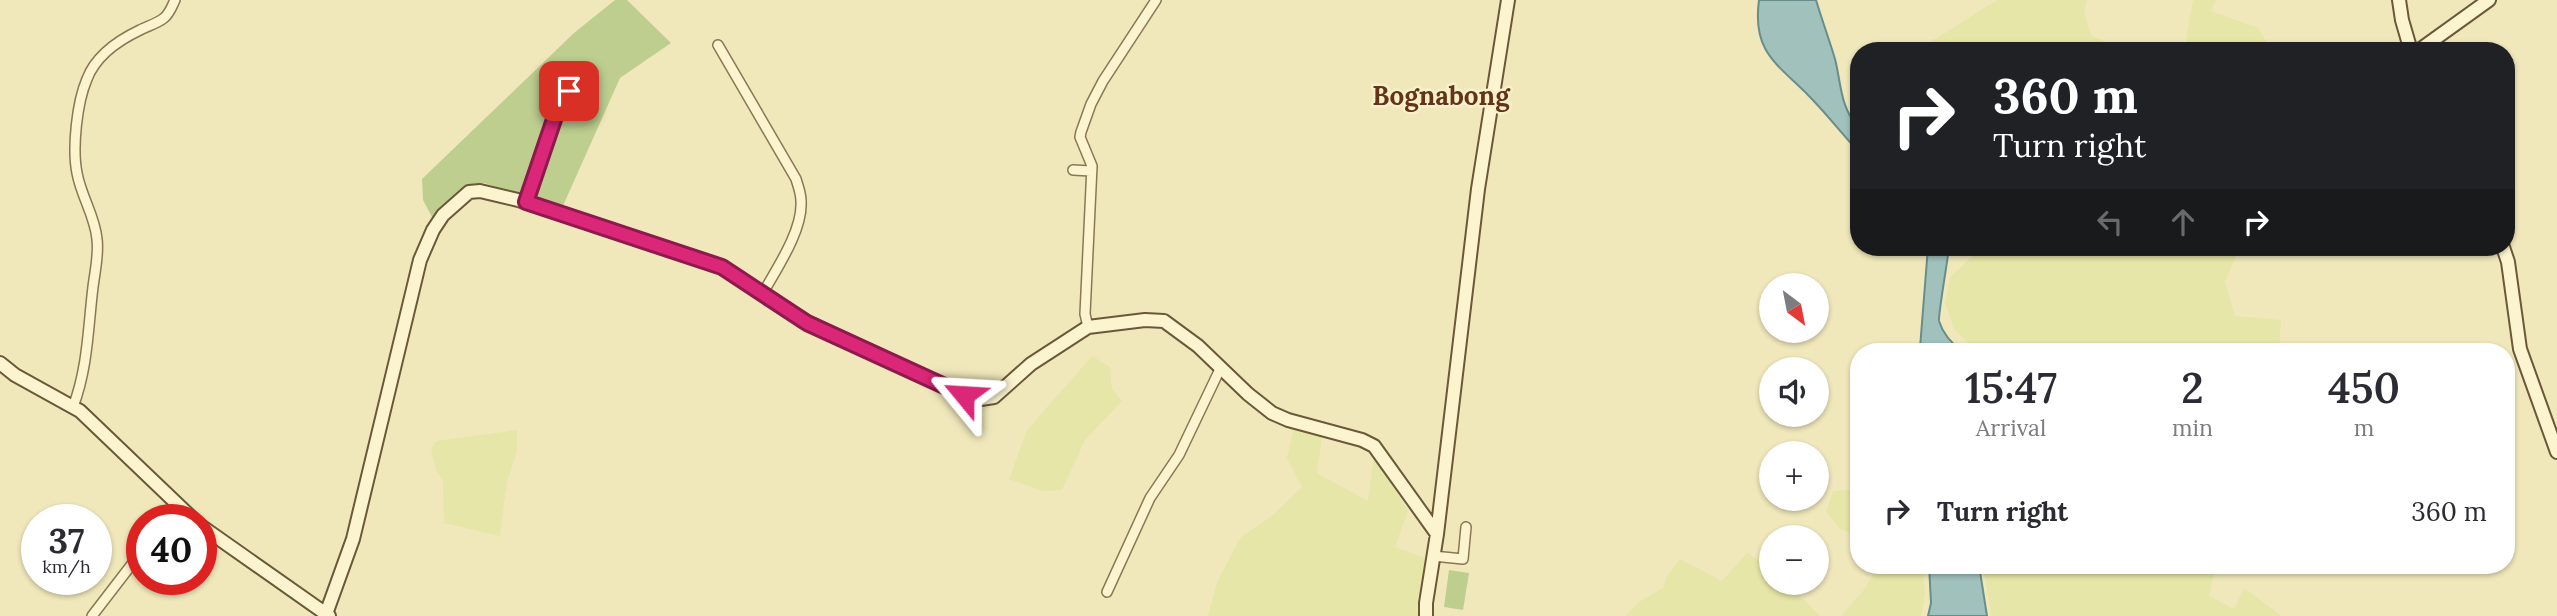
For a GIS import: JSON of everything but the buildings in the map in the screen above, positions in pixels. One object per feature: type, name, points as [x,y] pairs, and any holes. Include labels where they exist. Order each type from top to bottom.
[{"type":"street","points":[[73,407],[86,360],[98,253],[95,226],[77,174],[75,157],[75,138],[84,86],[102,55],[131,34],[163,19],[175,0]]},
{"type":"street","points":[[1088,327],[1085,314],[1091,171],[1089,156],[1080,137],[1091,104],[1114,61],[1156,0]]},
{"type":"street","points":[[1426,616],[1478,189],[1508,0]]},
{"type":"street","points":[[2399,0],[2408,42]]},
{"type":"street","points":[[2431,42],[2489,0]]},
{"type":"street","points":[[718,45],[796,178],[802,201],[798,223],[788,249],[763,293]]},
{"type":"street","points":[[526,202],[564,90]]},
{"type":"street","points":[[1073,170],[1091,171]]},
{"type":"street","points":[[217,537],[328,615],[354,539],[420,260],[443,215],[468,192],[480,191],[526,202],[722,267],[807,323],[964,395],[981,399],[994,397],[1031,364],[1088,327],[1145,320],[1164,321],[1198,346],[1272,413],[1374,446],[1437,534]]},
{"type":"street","points":[[2506,256],[2520,349],[2557,452]]},
{"type":"street","points":[[0,363],[15,375],[73,407],[107,434],[177,504]]},
{"type":"street","points":[[1108,592],[1150,498],[1179,455],[1221,368]]},
{"type":"street","points":[[1433,556],[1463,559],[1466,527]]},
{"type":"street","points":[[92,616],[126,572]]},
{"type":"green space","points":[[615,0],[627,0],[671,43],[620,78],[562,208],[484,183],[462,190],[433,219],[423,200],[422,179],[574,33]]},
{"type":"green space","points":[[1997,0],[2087,0],[2084,12],[2091,35],[2106,42],[1930,42]]},
{"type":"green space","points":[[2193,0],[2216,0],[2211,11],[2258,28],[2267,42],[2187,42]]},
{"type":"green space","points":[[1973,256],[2236,256],[2225,282],[2235,316],[2281,320],[2280,343],[1968,343],[1954,329],[1945,303],[1950,277]]},
{"type":"green space","points":[[1092,356],[1110,367],[1112,389],[1122,401],[1085,440],[1062,490],[1043,491],[1009,479],[1027,430]]},
{"type":"green space","points":[[1294,427],[1322,436],[1317,473],[1368,501],[1374,456],[1408,511],[1395,547],[1425,558],[1418,616],[1208,616],[1217,582],[1240,538],[1275,513],[1302,487],[1287,458]]},
{"type":"green space","points":[[517,430],[517,452],[507,481],[500,536],[444,523],[443,481],[436,470],[431,450],[436,441]]},
{"type":"green space","points":[[1850,490],[1850,533],[1840,529],[1826,512],[1829,511],[1833,491]]},
{"type":"green space","points":[[1747,553],[1759,561],[1759,595],[1799,595],[1820,616],[1625,616],[1639,602],[1663,588],[1667,576],[1680,559],[1722,581]]},
{"type":"green space","points":[[1449,570],[1469,573],[1463,610],[1444,607]]},
{"type":"green space","points":[[1874,574],[1923,574],[1925,594],[1921,616],[1841,616]]},
{"type":"green space","points":[[1984,574],[2214,574],[2209,596],[2234,609],[2244,588],[2282,616],[1991,616]]},
{"type":"water","points":[[1759,0],[1816,0],[1835,59],[1844,103],[1850,115],[1850,142],[1769,55],[1759,32]]},
{"type":"water","points":[[1927,256],[1948,256],[1939,321],[1952,343],[1920,343]]},
{"type":"water","points":[[1929,574],[1980,574],[1987,616],[1928,616],[1931,603]]},
{"type":"district","name":"Bognabong","points":[[1441,96]]},
{"type":"route","points":[[569,91],[564,90],[526,202],[722,267],[807,323],[964,395]]}]
